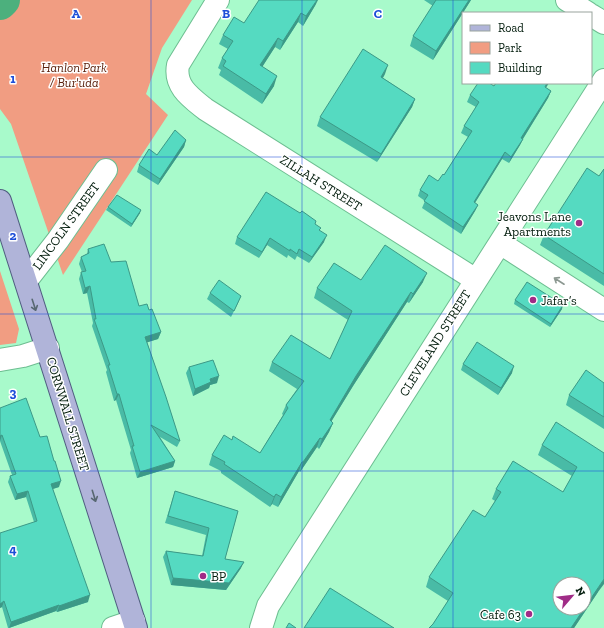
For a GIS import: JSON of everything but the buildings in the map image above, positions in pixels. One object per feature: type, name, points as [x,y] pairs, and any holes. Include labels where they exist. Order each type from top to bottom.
[{"type":"main road","name":"CORNWALL STREET","points":[[0,201],[135,625]]},
{"type":"street","name":"ZILLAH STREET","points":[[218,0],[178,64],[177,76],[187,95],[205,109],[476,280]]},
{"type":"street","points":[[567,0],[586,12]]},
{"type":"street","points":[[592,16],[604,23]]},
{"type":"street","name":"CLEVELAND STREET","points":[[260,628],[268,606],[604,80]]},
{"type":"street","name":"LINCOLN STREET","points":[[26,281],[58,240],[106,170]]},
{"type":"street","points":[[500,243],[604,310]]},
{"type":"street","points":[[0,360],[25,355],[48,348]]},
{"type":"street","name":"CLEVELAND STREET","points":[[244,628],[268,606]]},
{"type":"street","points":[[113,628],[135,625]]},
{"type":"green space","name":"Hanlon Park / Bur'uda","points":[[0,0],[192,0],[162,48],[146,94],[168,115],[63,275],[11,124],[0,109]]},
{"type":"green space","points":[[0,271],[19,329],[16,343],[0,345]]},
{"type":"waterway","points":[[0,3],[3,0]]},
{"type":"place","name":"Jeavons Lane Apartments","points":[[579,223]]},
{"type":"place","name":"Jafar’s","points":[[533,300]]},
{"type":"place","name":"BP","points":[[203,576]]},
{"type":"place","name":"Cafe 63","points":[[529,614]]}]
